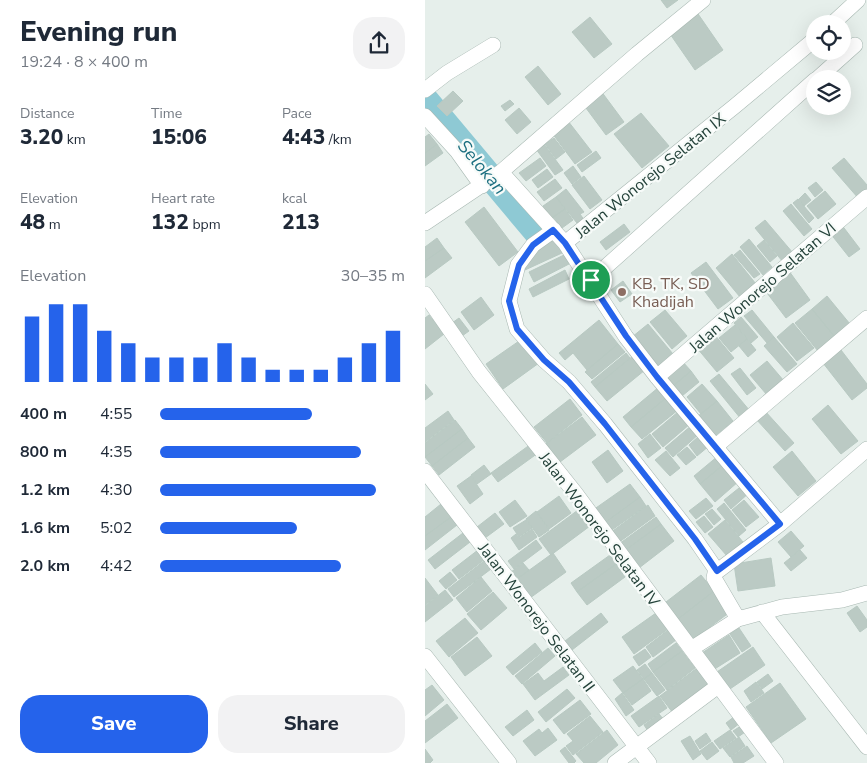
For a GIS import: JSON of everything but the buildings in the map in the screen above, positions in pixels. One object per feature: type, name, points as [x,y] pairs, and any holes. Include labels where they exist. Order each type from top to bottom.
[{"type":"street","points":[[425,222],[492,179],[637,54],[703,0]]},
{"type":"street","points":[[842,15],[858,0]]},
{"type":"street","points":[[827,70],[855,44]]},
{"type":"street","points":[[427,88],[493,46]]},
{"type":"street","name":"Jalan Wonorejo Selatan IX","points":[[565,243],[806,47]]},
{"type":"street","points":[[591,280],[806,89]]},
{"type":"street","points":[[425,116],[457,152],[553,230],[565,243],[626,336],[657,377],[780,524]]},
{"type":"street","name":"Jalan Wonorejo Selatan VI","points":[[657,377],[867,197]]},
{"type":"street","points":[[553,230],[533,245],[519,265],[509,301],[517,329],[544,360],[569,382],[605,424],[695,539],[721,567]]},
{"type":"street","name":"Jalan Wonorejo Selatan IV","points":[[425,294],[479,372],[576,494],[776,763]]},
{"type":"street","points":[[715,447],[867,318]]},
{"type":"street","points":[[738,619],[714,578],[721,567],[780,524],[867,450]]},
{"type":"street","name":"Jalan Wonorejo Selatan II","points":[[425,471],[649,763]]},
{"type":"street","points":[[691,649],[738,619],[782,607],[842,600],[867,593]]},
{"type":"street","points":[[762,612],[867,747]]},
{"type":"street","points":[[425,656],[509,763]]},
{"type":"street","points":[[615,763],[718,686]]},
{"type":"waterway","name":"Selokan","points":[[425,99],[538,234]]},
{"type":"place","name":"KB, TK, SD Khadijah","points":[[622,292]]},
{"type":"route","points":[[553,230],[565,243],[591,280],[626,336],[657,377],[780,524],[717,571],[695,539],[605,424],[569,382],[544,360],[517,329],[509,301],[519,265],[533,245],[553,230]]}]
